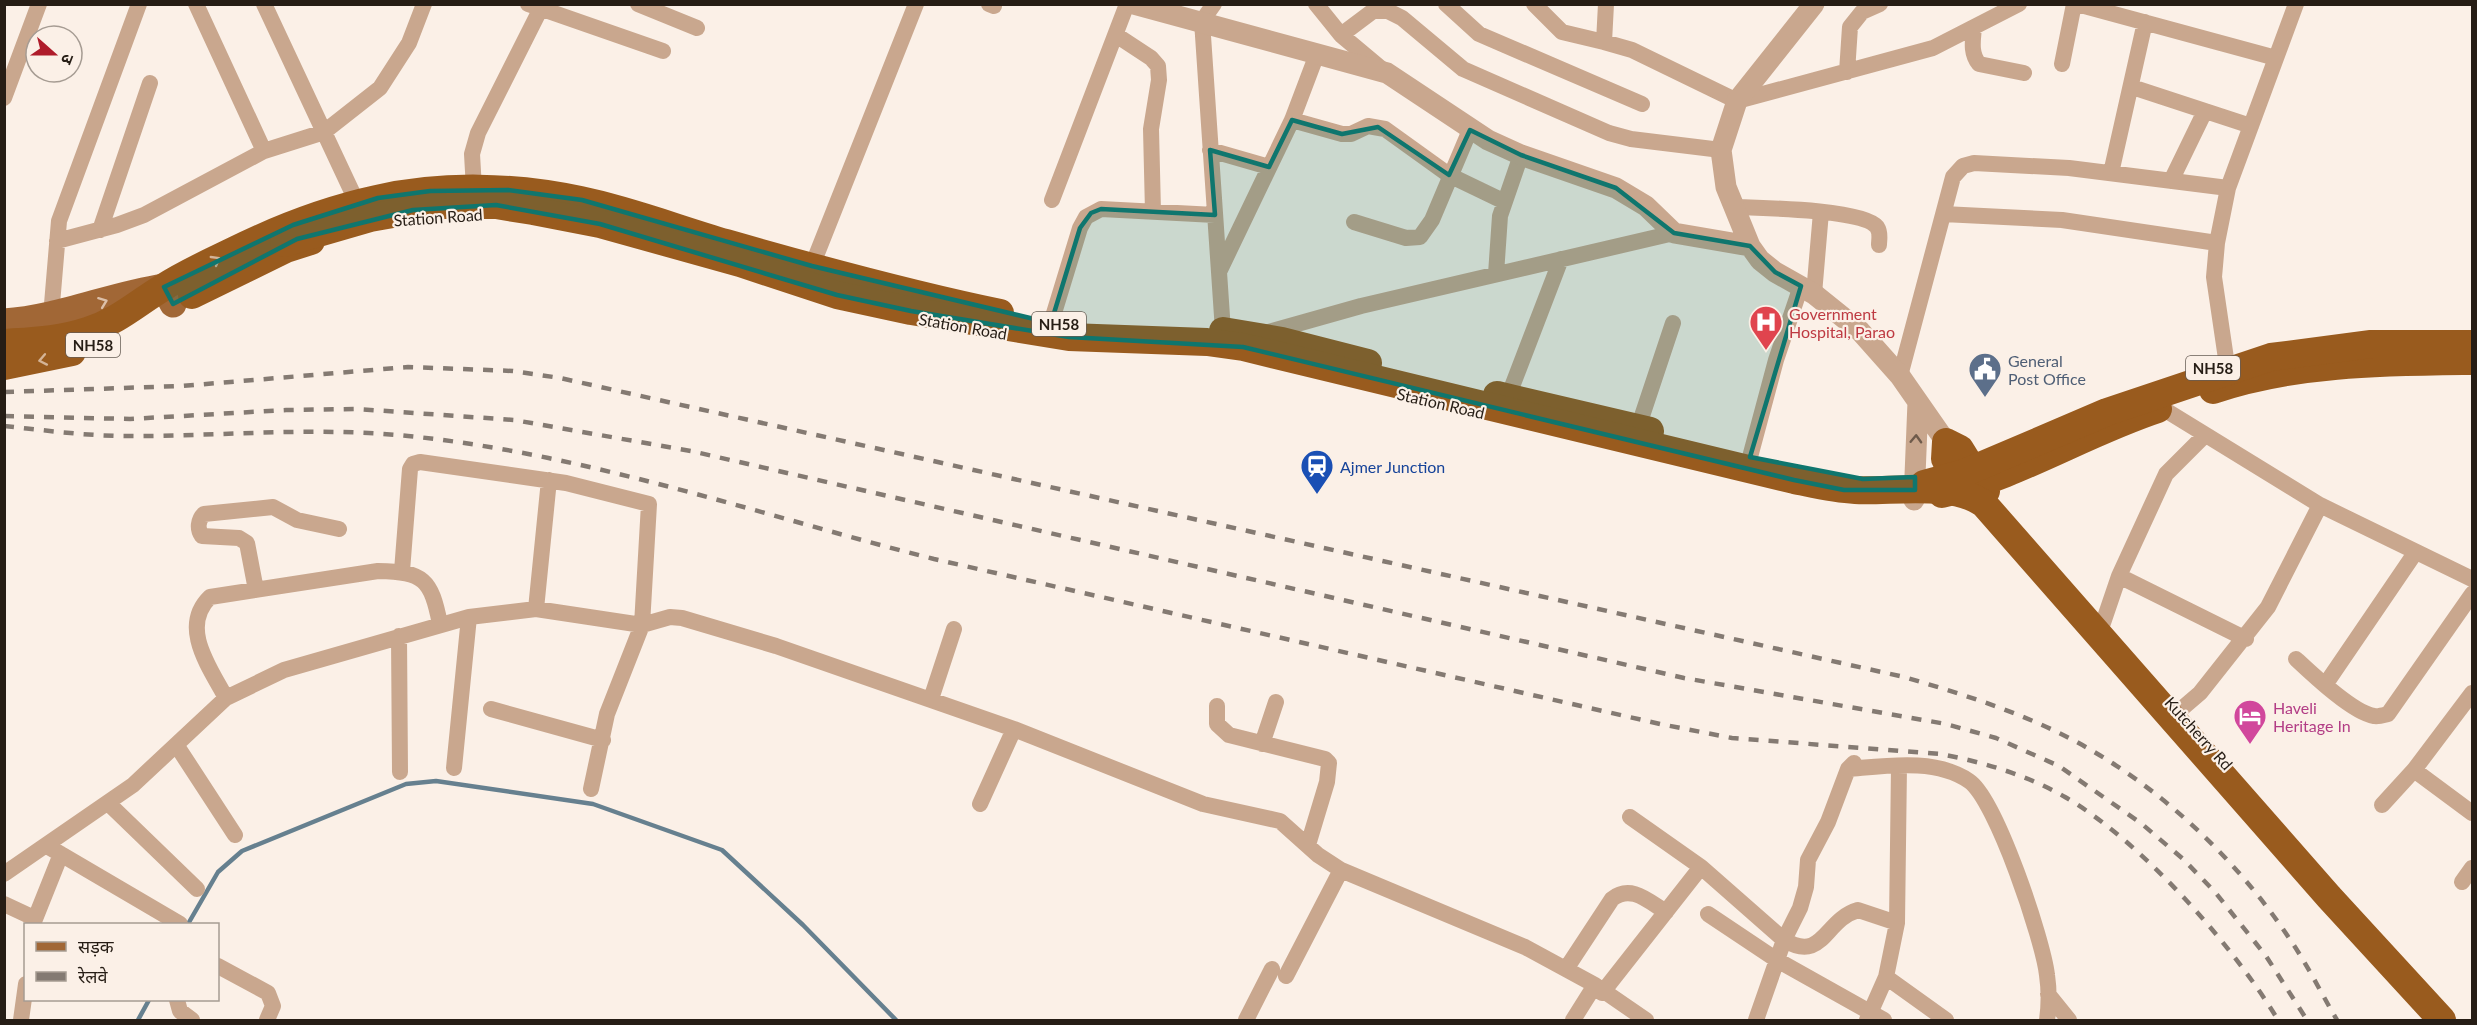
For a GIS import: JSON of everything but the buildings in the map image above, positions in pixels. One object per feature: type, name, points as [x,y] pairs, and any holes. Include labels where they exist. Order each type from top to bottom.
[{"type":"highway","name":"Station Road","points":[[4,366],[54,358],[102,343],[139,326],[169,295],[258,251],[293,225],[378,198],[430,191],[474,189],[537,193],[582,200],[812,266],[970,307],[1051,323],[1223,330],[1255,336],[1749,457],[1814,472],[1915,489]]},
{"type":"highway","points":[[258,251],[284,240],[381,208],[426,200],[471,197],[547,203],[594,212],[808,276],[944,309],[1043,328],[1226,337],[1788,473],[1851,483],[1918,485],[1964,473],[2107,412],[2271,357],[2371,344],[2472,344]]},
{"type":"highway","points":[[284,240],[370,218],[434,207],[496,205],[600,224],[740,263],[837,295],[910,311],[1070,337],[1226,344],[1844,490],[1962,479],[1988,474],[2104,421],[2173,395],[2282,364],[2364,356],[2472,353]]},
{"type":"highway","name":"Station Road","points":[[258,251],[382,221],[442,213],[519,215],[604,233],[808,293],[899,315],[1028,337],[1267,357],[1473,412],[1566,430],[1705,466],[1866,500],[1962,479]]},
{"type":"highway","name":"NH58","points":[[4,343],[41,341],[87,331],[169,295]]},
{"type":"highway","name":"NH58","points":[[1962,479],[2162,408],[2275,352],[2376,338],[2472,338]]},
{"type":"highway","name":"NH58","points":[[1962,479],[2111,404],[2228,374],[2279,374],[2350,364],[2472,361]]},
{"type":"highway","points":[[1946,442],[1945,459],[1974,497],[1984,504],[2329,897],[2442,1020]]},
{"type":"highway","points":[[1962,479],[1987,519],[2051,595],[2427,1020]]},
{"type":"highway","name":"Kutcherry Rd","points":[[1962,479],[2006,517],[2459,1020]]},
{"type":"main road","name":"Station Road","points":[[4,322],[51,316],[126,293],[169,295]]},
{"type":"street","points":[[4,98],[39,4]]},
{"type":"street","points":[[51,316],[59,221],[140,4]]},
{"type":"street","points":[[196,4],[264,151]]},
{"type":"street","points":[[264,4],[353,194]]},
{"type":"street","points":[[57,241],[100,230],[144,214],[264,151],[324,132],[380,88],[409,43],[424,4]]},
{"type":"street","points":[[638,4],[697,28]]},
{"type":"street","points":[[812,266],[916,4]]},
{"type":"street","points":[[1052,200],[1127,4]]},
{"type":"street","points":[[1134,4],[1208,13],[1317,54],[1387,73]]},
{"type":"street","points":[[1316,4],[1341,35],[1387,73],[1470,130],[1521,155],[1616,188],[1646,206],[1674,233]]},
{"type":"street","points":[[1446,4],[1479,34],[1642,104]]},
{"type":"street","points":[[1534,4],[1562,32],[1578,38],[1632,50],[1737,101],[1933,48],[2019,4]]},
{"type":"street","points":[[1604,42],[1606,4]]},
{"type":"street","points":[[1814,4],[1737,101],[1721,150],[1726,187],[1750,246],[1760,260],[1775,272],[1808,290],[1860,331],[1900,376],[1946,442]]},
{"type":"street","points":[[1847,72],[1850,27],[1855,17],[1880,4]]},
{"type":"street","points":[[2062,64],[2076,4],[2276,58]]},
{"type":"street","points":[[2228,374],[2214,277],[2217,243],[2228,188],[2296,4]]},
{"type":"street","points":[[474,189],[472,154],[478,133],[535,6],[663,51]]},
{"type":"street","points":[[1341,35],[1374,11],[1388,11],[1402,18],[1463,69],[1609,133],[1631,140],[1721,150]]},
{"type":"street","points":[[1208,13],[1210,150],[1223,330]]},
{"type":"street","points":[[2111,173],[2145,22]]},
{"type":"street","points":[[1974,27],[1972,47],[1978,64],[2024,73]]},
{"type":"street","points":[[1116,35],[1151,58],[1158,66],[1159,80],[1151,129],[1153,212]]},
{"type":"street","points":[[1219,273],[1292,120],[1317,54]]},
{"type":"street","points":[[100,230],[150,83]]},
{"type":"street","points":[[2132,87],[2251,126]]},
{"type":"street","points":[[2171,181],[2205,111]]},
{"type":"street","points":[[1292,120],[1342,134],[1351,134],[1368,126],[1378,127],[1410,145],[1449,175],[1503,201]]},
{"type":"street","points":[[1354,222],[1406,238],[1420,237],[1432,220],[1449,175],[1470,130]]},
{"type":"street","points":[[1210,150],[1269,167]]},
{"type":"street","points":[[1496,274],[1503,201],[1521,155]]},
{"type":"street","points":[[1900,376],[1953,177],[1963,166],[1974,163],[2069,168],[2228,188]]},
{"type":"street","points":[[1734,207],[1821,212],[1869,221],[1876,226],[1880,234],[1879,245]]},
{"type":"street","points":[[1051,323],[1080,228],[1086,217],[1101,209],[1215,215]]},
{"type":"street","points":[[1749,457],[1776,360],[1808,290],[1821,212]]},
{"type":"street","points":[[1943,214],[2062,220],[2217,243]]},
{"type":"street","points":[[1255,336],[1361,306],[1674,233],[1750,246]]},
{"type":"street","points":[[1508,397],[1561,259]]},
{"type":"street","points":[[1638,428],[1673,324]]},
{"type":"street","points":[[1915,489],[1918,402]]},
{"type":"street","points":[[2162,408],[2320,505],[2472,579]]},
{"type":"street","points":[[2103,623],[2119,576],[2166,474],[2205,435]]},
{"type":"street","points":[[402,572],[410,469],[413,464],[420,462],[549,480],[649,504],[642,625],[607,714],[591,789]]},
{"type":"street","points":[[536,609],[549,480]]},
{"type":"street","points":[[2180,711],[2200,693],[2246,639],[2268,607],[2320,505]]},
{"type":"street","points":[[256,590],[247,543],[239,538],[202,536],[198,531],[199,521],[204,514],[273,507],[297,520],[339,530]]},
{"type":"street","points":[[2325,685],[2415,553]]},
{"type":"street","points":[[226,698],[199,646],[197,619],[201,606],[210,597],[378,571],[402,572],[419,577],[435,595],[440,624]]},
{"type":"street","points":[[2119,576],[2246,639]]},
{"type":"street","points":[[2296,659],[2325,685],[2364,712],[2375,717],[2388,714],[2472,594]]},
{"type":"street","points":[[4,874],[54,850],[177,746],[226,698],[285,670],[469,617],[536,609],[642,625],[670,617],[682,618],[776,646],[931,699],[1014,729],[1203,804],[1280,821],[1341,870],[1525,947],[1566,969],[1646,1020]]},
{"type":"street","points":[[454,768],[469,617]]},
{"type":"street","points":[[931,699],[954,629]]},
{"type":"street","points":[[399,636],[400,772]]},
{"type":"street","points":[[2382,805],[2414,770],[2472,693]]},
{"type":"street","points":[[1263,744],[1276,702]]},
{"type":"street","points":[[1217,706],[1217,724],[1222,730],[1263,744],[1325,759],[1329,763],[1327,782],[1308,845]]},
{"type":"street","points":[[490,709],[603,740]]},
{"type":"street","points":[[980,804],[1014,729]]},
{"type":"street","points":[[177,746],[235,835]]},
{"type":"street","points":[[1756,1020],[1784,940],[1800,908],[1806,887],[1808,860],[1828,822],[1852,764],[1928,767],[1950,772],[1970,781],[1987,800],[2033,916],[2047,975],[2047,1020]]},
{"type":"street","points":[[1708,914],[1777,960],[1874,1018],[1886,977],[1897,923],[1899,766]]},
{"type":"street","points":[[2414,770],[2472,813]]},
{"type":"street","points":[[108,803],[197,889]]},
{"type":"street","points":[[1629,817],[1701,867],[1784,940],[1797,947],[1807,948],[1818,944],[1840,918],[1858,910],[1897,923]]},
{"type":"street","points":[[4,904],[33,921],[54,850]]},
{"type":"street","points":[[54,850],[176,923]]},
{"type":"street","points":[[1573,1020],[1666,912],[1701,867]]},
{"type":"street","points":[[2462,882],[2472,868]]},
{"type":"street","points":[[1246,1020],[1279,972],[1341,870]]},
{"type":"street","points":[[1566,969],[1612,899],[1620,893],[1627,891],[1635,893],[1666,912]]},
{"type":"street","points":[[219,967],[268,993],[273,1006],[267,1020]]},
{"type":"street","points":[[1886,977],[1946,1020]]},
{"type":"street","points":[[2048,994],[2069,1020]]},
{"type":"street","points":[[21,1020],[24,998]]},
{"type":"street","points":[[178,1001],[180,1011],[192,1020]]},
{"type":"highlighted area","points":[[1292,120],[1342,134],[1378,127],[1449,175],[1470,130],[1521,155],[1616,188],[1674,233],[1750,246],[1775,272],[1801,286],[1750,457],[1863,479],[1915,477],[1915,490],[1844,490],[1794,480],[1243,347],[1069,337],[911,311],[837,295],[600,224],[496,205],[413,210],[297,239],[173,304],[164,287],[293,225],[378,198],[430,191],[508,190],[582,200],[812,266],[1051,323],[1080,228],[1091,213],[1101,209],[1215,215],[1210,150],[1269,167]]},
{"type":"waterway","points":[[189,923],[218,872],[242,851],[406,784],[436,781],[593,804],[722,850],[803,925],[896,1020]]},
{"type":"waterway","points":[[138,1020],[148,1001]]},
{"type":"railway","points":[[4,392],[182,386],[408,367],[513,371],[560,378],[1904,677],[1990,704],[2053,730],[2105,758],[2165,801],[2220,852],[2268,908],[2302,958],[2337,1020]]},
{"type":"railway","points":[[4,416],[130,419],[286,410],[357,409],[514,420],[691,451],[1684,678],[1946,724],[1996,738],[2059,766],[2142,824],[2183,859],[2215,892],[2266,956],[2307,1020]]},
{"type":"railway","points":[[4,426],[118,436],[299,432],[372,433],[475,445],[607,471],[934,559],[1660,724],[1732,738],[1940,754],[1972,761],[2004,770],[2050,789],[2094,816],[2124,840],[2154,867],[2211,928],[2278,1020]]},
{"type":"place","name":"Government Hospital, Parao","points":[[1766,351]]},
{"type":"place","name":"General Post Office","points":[[1985,398]]},
{"type":"place","name":"Ajmer Junction","points":[[1317,495]]},
{"type":"place","name":"Haveli Heritage In","points":[[2250,745]]}]
